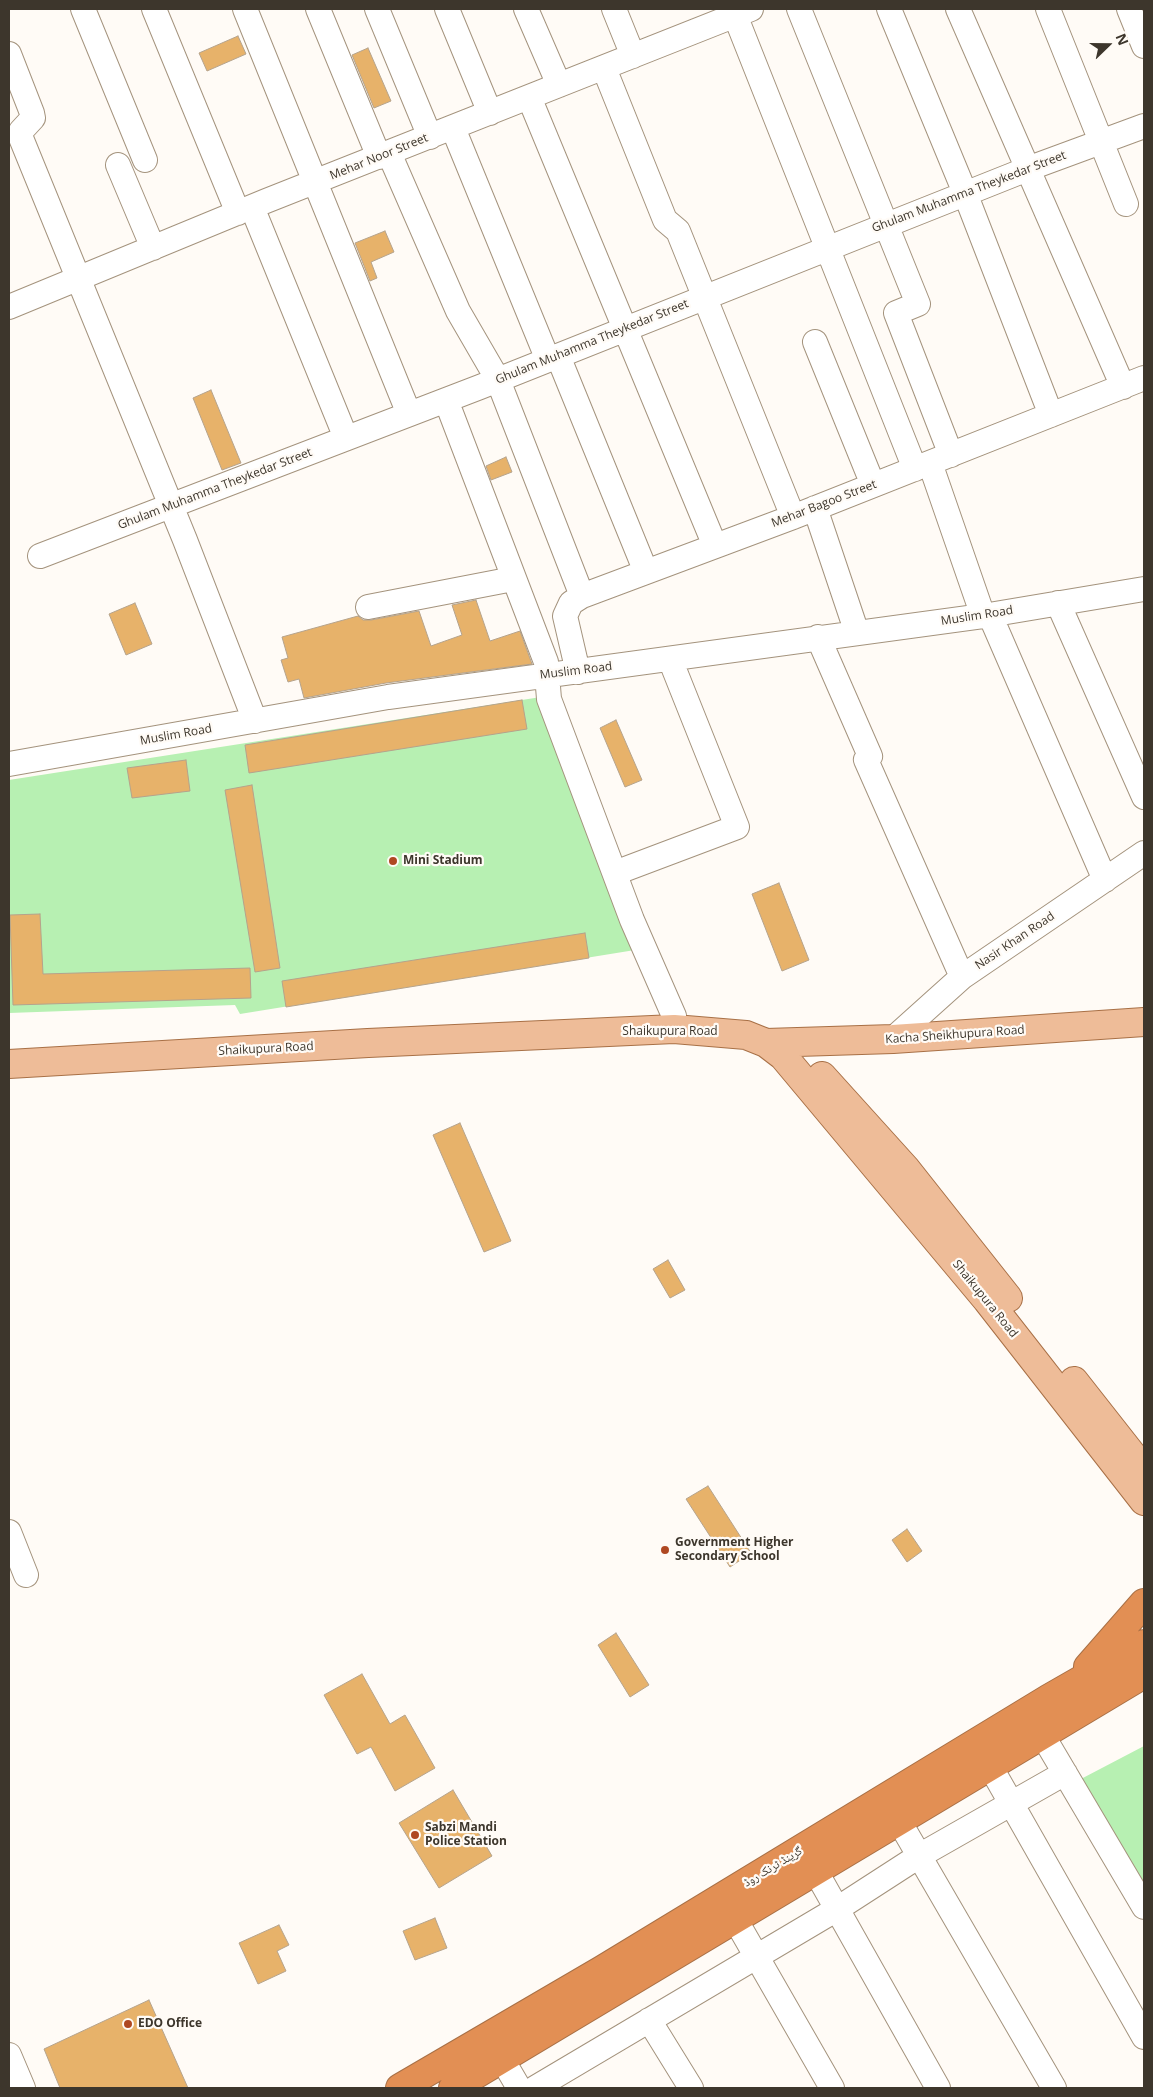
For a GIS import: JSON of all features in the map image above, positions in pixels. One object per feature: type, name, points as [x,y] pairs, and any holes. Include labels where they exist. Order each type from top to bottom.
[{"type":"highway","points":[[1072,1685],[1144,1603]]},
{"type":"highway","name":"گرینڈ ٹرنک روڈ","points":[[400,2088],[602,1970],[1048,1699],[1144,1644]]},
{"type":"highway","name":"گرینڈ ٹرنک روڈ","points":[[453,2088],[1144,1674]]},
{"type":"highway","points":[[1048,1699],[1053,1730]]},
{"type":"main road","name":"Shaikupura Road","points":[[9,1051],[368,1030],[674,1016],[749,1022],[774,1031],[782,1056],[986,1300],[1144,1502]]},
{"type":"main road","name":"Kacha Sheikhupura Road","points":[[779,1043],[893,1039],[1144,1022]]},
{"type":"main road","name":"Shaikupura Road","points":[[9,1064],[368,1043],[674,1029],[746,1035],[779,1043],[906,1169],[1144,1470]]},
{"type":"street","points":[[83,9],[145,160]]},
{"type":"street","points":[[154,9],[346,438]]},
{"type":"street","points":[[245,9],[409,414]]},
{"type":"street","points":[[318,9],[384,155],[458,310],[498,380],[582,596]]},
{"type":"street","points":[[377,9],[430,136]]},
{"type":"street","points":[[447,9],[490,113]]},
{"type":"street","points":[[526,9],[559,85]]},
{"type":"street","points":[[614,9],[633,56]]},
{"type":"street","points":[[799,9],[918,304],[896,313],[932,462],[986,615],[1105,880]]},
{"type":"street","points":[[889,9],[965,193],[1051,416]]},
{"type":"street","points":[[958,9],[1030,168],[1134,382]]},
{"type":"street","points":[[1048,9],[1126,204]]},
{"type":"street","points":[[1129,9],[1144,46]]},
{"type":"street","points":[[743,12],[827,248],[932,462]]},
{"type":"street","name":"Mehar Noor Street","points":[[9,307],[245,210],[743,12]]},
{"type":"street","points":[[9,54],[32,113],[32,118],[21,132],[21,138],[170,505],[254,721]]},
{"type":"street","points":[[604,68],[665,220],[678,231],[794,517]]},
{"type":"street","points":[[529,97],[715,546]]},
{"type":"street","name":"Ghulam Muhamma Theykedar Street","points":[[40,556],[498,380],[965,193],[1144,126]]},
{"type":"street","points":[[452,128],[646,572]]},
{"type":"street","points":[[118,165],[153,248]]},
{"type":"street","points":[[815,342],[873,485]]},
{"type":"street","name":"Mehar Bagoo Street","points":[[578,672],[564,616],[571,603],[582,596],[794,517],[1134,382]]},
{"type":"street","points":[[446,400],[546,662],[549,674],[549,699],[632,920],[674,1016]]},
{"type":"street","points":[[815,508],[857,632]]},
{"type":"street","points":[[368,608],[513,579]]},
{"type":"street","name":"Muslim Road","points":[[9,764],[388,697],[986,615],[1144,589]]},
{"type":"street","points":[[1058,603],[1144,796]]},
{"type":"street","points":[[818,637],[870,756],[866,760],[962,977]]},
{"type":"street","points":[[615,873],[737,827],[670,659]]},
{"type":"street","name":"Nasir Khan Road","points":[[893,1039],[962,977],[1144,853]]},
{"type":"street","points":[[9,1532],[26,1575]]},
{"type":"street","points":[[1053,1730],[1065,1773],[1143,1904]]},
{"type":"street","points":[[990,1766],[1144,2037]]},
{"type":"street","points":[[535,2088],[837,1909],[920,1856],[1065,1773]]},
{"type":"street","points":[[899,1820],[1054,2088]]},
{"type":"street","points":[[815,1870],[938,2088]]},
{"type":"street","points":[[735,1919],[832,2088]]},
{"type":"street","points":[[649,2020],[691,2088]]},
{"type":"street","points":[[9,2055],[23,2088]]},
{"type":"street","points":[[502,2059],[519,2088]]},
{"type":"green space","points":[[541,697],[635,950],[240,1014],[235,1005],[9,1013],[9,780]]},
{"type":"green space","points":[[1144,1746],[1144,1889],[1079,1780]]},
{"type":"building","points":[[238,36],[246,54],[207,71],[199,53]]},
{"type":"building","points":[[368,48],[391,101],[374,108],[352,55]]},
{"type":"building","points":[[385,231],[394,252],[371,262],[377,278],[370,281],[355,243]]},
{"type":"building","points":[[211,390],[241,463],[222,470],[193,398]]},
{"type":"building","points":[[506,457],[512,472],[491,480],[486,466]]},
{"type":"building","points":[[476,600],[490,641],[520,631],[532,664],[386,683],[304,698],[299,679],[288,682],[281,660],[288,658],[282,637],[358,616],[363,620],[371,620],[419,611],[431,646],[462,635],[452,605]]},
{"type":"building","points":[[135,603],[152,644],[126,655],[109,614]]},
{"type":"building","points":[[522,700],[527,729],[249,773],[245,745]]},
{"type":"building","points":[[616,720],[642,780],[625,787],[600,728]]},
{"type":"building","points":[[186,760],[190,791],[132,798],[127,768]]},
{"type":"building","points":[[252,785],[280,968],[255,972],[225,790]]},
{"type":"building","points":[[779,883],[809,960],[782,971],[752,894]]},
{"type":"building","points":[[40,914],[43,974],[250,968],[251,998],[13,1005],[10,915]]},
{"type":"building","points":[[585,933],[589,958],[286,1007],[282,981]]},
{"type":"building","points":[[460,1123],[511,1241],[484,1252],[433,1135]]},
{"type":"building","points":[[668,1260],[685,1290],[670,1298],[653,1269]]},
{"type":"building","points":[[708,1486],[751,1553],[730,1567],[686,1499]]},
{"type":"building","points":[[907,1529],[922,1551],[907,1562],[892,1540]]},
{"type":"building","points":[[616,1633],[649,1685],[630,1697],[598,1645]]},
{"type":"building","points":[[362,1674],[390,1724],[405,1715],[435,1768],[395,1791],[371,1747],[357,1754],[324,1695]]},
{"type":"building","points":[[453,1790],[492,1856],[439,1888],[399,1823]]},
{"type":"building","points":[[435,1918],[447,1948],[415,1960],[403,1931]]},
{"type":"building","points":[[279,1925],[289,1945],[277,1951],[286,1971],[258,1984],[239,1943]]},
{"type":"building","name":"EDO Office","points":[[149,2000],[188,2088],[60,2088],[44,2049]]},
{"type":"place","name":"Mini Stadium","points":[[393,861]]},
{"type":"place","name":"Government Higher Secondary School","points":[[665,1550]]},
{"type":"place","name":"Sabzi Mandi Police Station","points":[[415,1835]]},
{"type":"place","name":"EDO Office","points":[[128,2024]]}]
